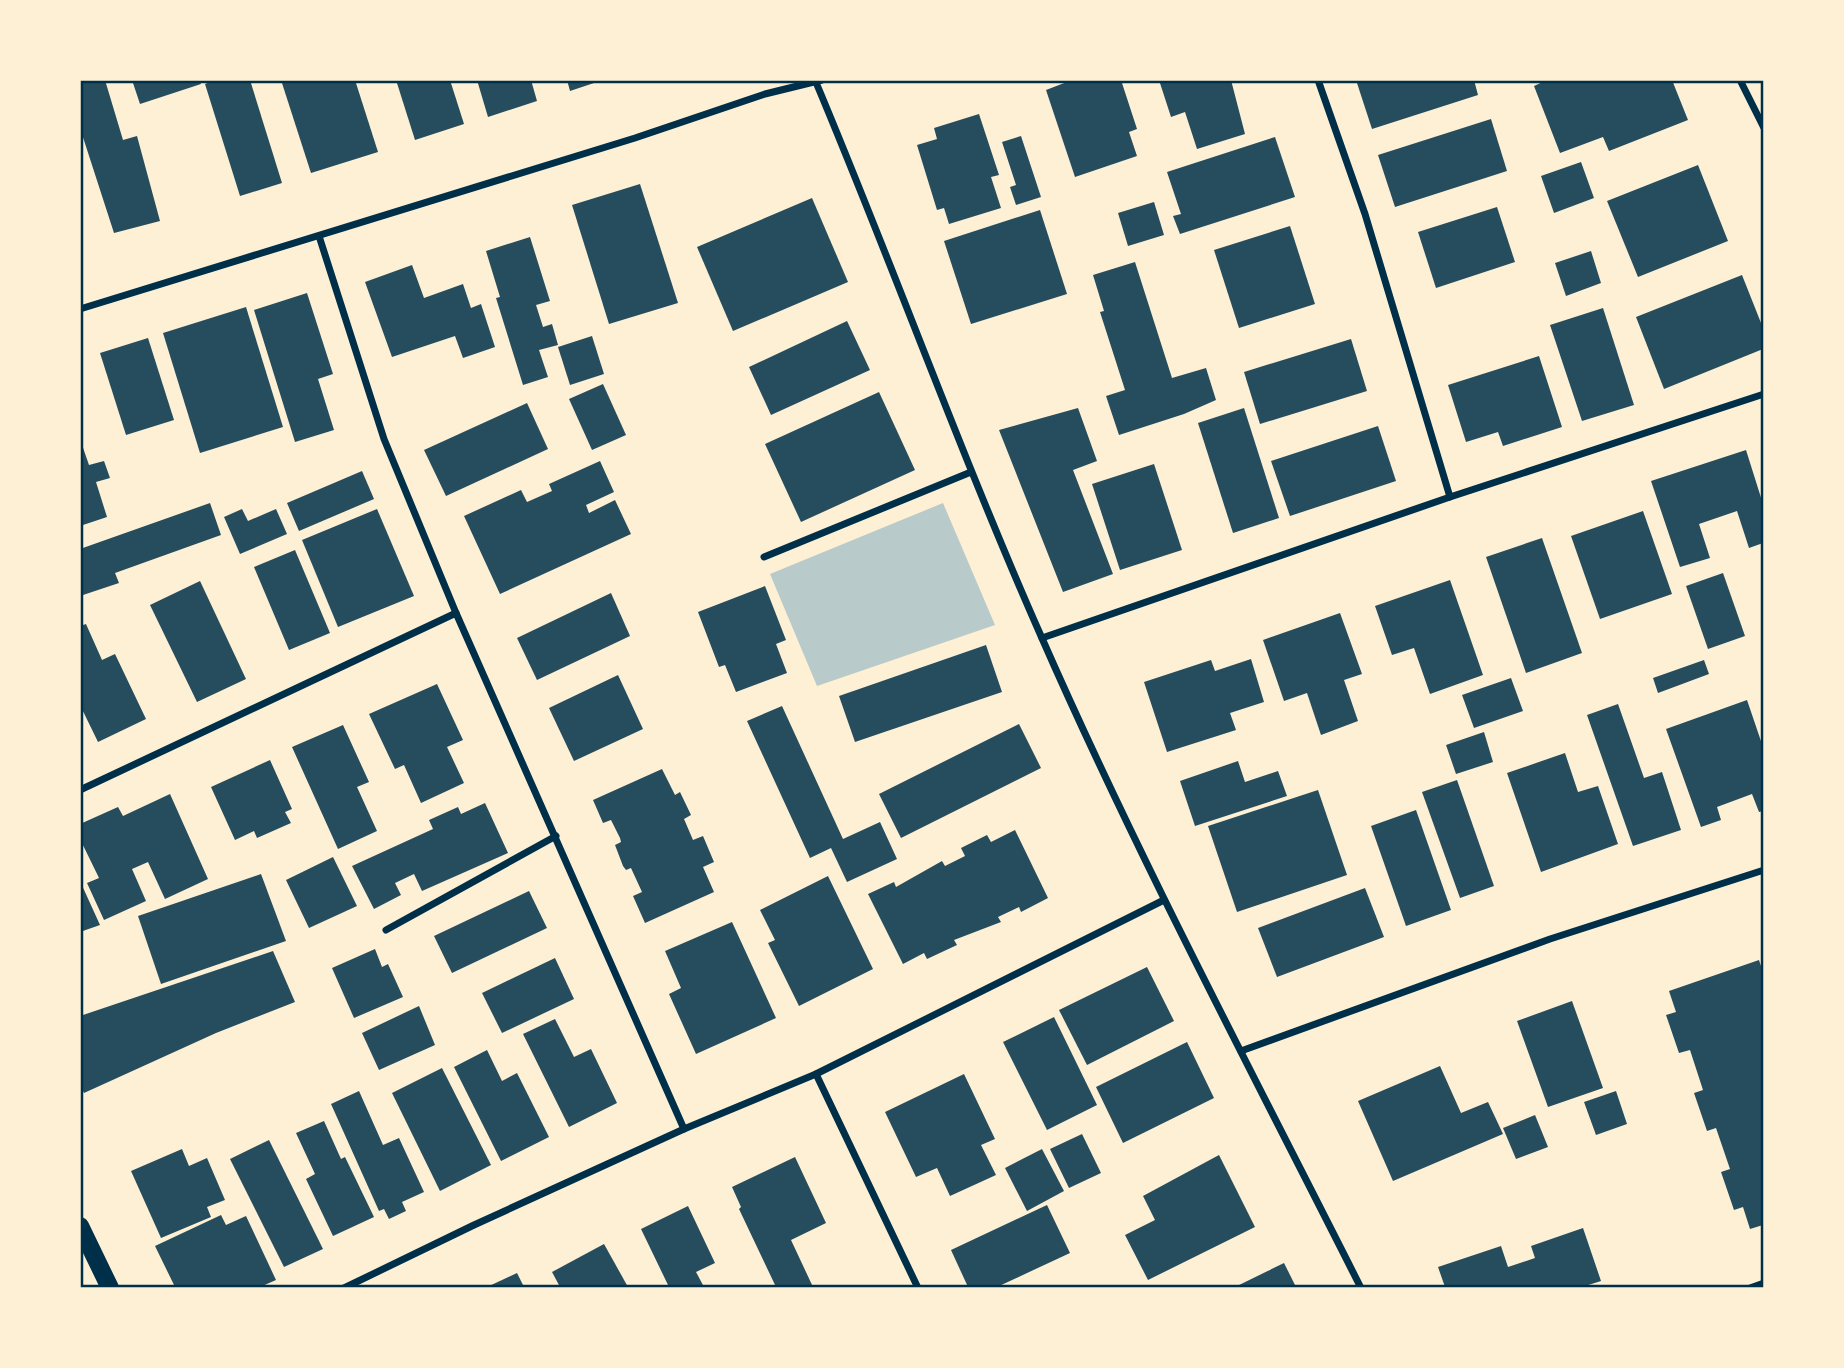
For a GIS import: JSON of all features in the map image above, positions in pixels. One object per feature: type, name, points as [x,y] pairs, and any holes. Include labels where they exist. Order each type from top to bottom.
[{"type":"main road","points":[[80,1226],[107,1286]]},
{"type":"street","points":[[1318,80],[1365,214],[1450,497]]},
{"type":"street","points":[[1740,80],[1763,128]]},
{"type":"street","points":[[80,309],[635,138],[765,94],[818,81],[971,472],[1042,638],[1164,900],[1361,1287]]},
{"type":"street","points":[[319,236],[384,439],[456,613],[684,1129]]},
{"type":"street","points":[[1042,638],[1450,497],[1763,394]]},
{"type":"street","points":[[764,557],[971,472]]},
{"type":"street","points":[[80,790],[456,613]]},
{"type":"street","points":[[386,930],[556,836]]},
{"type":"street","points":[[1241,1051],[1550,939],[1763,870]]},
{"type":"street","points":[[344,1287],[684,1129],[816,1074],[1164,900]]},
{"type":"street","points":[[816,1074],[918,1287]]},
{"type":"street","points":[[1750,1287],[1763,1283]]},
{"type":"shaded area","points":[[943,503],[995,625],[817,686],[770,574]]},
{"type":"building","points":[[80,80],[105,80],[123,140],[137,136],[160,221],[114,233],[80,128]]},
{"type":"building","points":[[132,80],[199,80],[201,84],[140,104]]},
{"type":"building","points":[[215,80],[250,80],[282,183],[240,196],[205,84]]},
{"type":"building","points":[[281,80],[355,80],[378,152],[311,173]]},
{"type":"building","points":[[396,80],[450,80],[464,124],[415,140]]},
{"type":"building","points":[[477,80],[531,80],[537,101],[488,117]]},
{"type":"building","points":[[567,80],[600,80],[600,81],[570,91]]},
{"type":"building","points":[[1072,80],[1121,80],[1137,129],[1129,132],[1137,156],[1075,177],[1046,90]]},
{"type":"building","points":[[1159,80],[1231,80],[1245,134],[1197,149],[1185,112],[1171,117]]},
{"type":"building","points":[[1356,80],[1474,80],[1478,95],[1372,129]]},
{"type":"building","points":[[1547,80],[1672,80],[1688,120],[1609,151],[1603,137],[1560,153],[1534,86]]},
{"type":"building","points":[[979,114],[999,175],[991,177],[1001,208],[949,224],[944,208],[937,210],[917,145],[937,139],[934,128]]},
{"type":"building","points":[[1491,119],[1507,171],[1395,207],[1378,155]]},
{"type":"building","points":[[1021,136],[1041,197],[1016,205],[1010,187],[1016,185],[1002,142]]},
{"type":"building","points":[[1275,137],[1295,197],[1180,234],[1173,216],[1181,214],[1167,172]]},
{"type":"building","points":[[1581,162],[1594,198],[1554,213],[1541,176]]},
{"type":"building","points":[[1698,165],[1728,241],[1638,277],[1607,201]]},
{"type":"building","points":[[640,184],[678,303],[609,324],[572,205]]},
{"type":"building","points":[[812,198],[848,282],[733,331],[697,247]]},
{"type":"building","points":[[1154,202],[1164,235],[1128,246],[1118,213]]},
{"type":"building","points":[[1497,207],[1515,262],[1436,288],[1418,232]]},
{"type":"building","points":[[1040,210],[1067,294],[971,324],[944,241]]},
{"type":"building","points":[[1290,226],[1315,304],[1239,328],[1214,250]]},
{"type":"building","points":[[530,237],[550,301],[536,305],[543,327],[552,324],[558,345],[539,350],[548,377],[523,385],[496,298],[500,297],[486,251]]},
{"type":"building","points":[[1591,251],[1601,283],[1566,296],[1555,263]]},
{"type":"building","points":[[1135,262],[1172,378],[1206,368],[1216,400],[1184,414],[1119,435],[1106,396],[1125,390],[1100,312],[1104,311],[1093,275]]},
{"type":"building","points":[[412,265],[424,298],[463,284],[471,308],[481,304],[495,347],[463,358],[455,336],[392,357],[365,282]]},
{"type":"building","points":[[1742,275],[1763,328],[1763,349],[1664,389],[1636,317]]},
{"type":"building","points":[[307,293],[333,374],[318,379],[334,430],[295,442],[254,310]]},
{"type":"building","points":[[246,307],[283,427],[200,453],[163,333]]},
{"type":"building","points":[[1603,308],[1634,405],[1582,421],[1550,325]]},
{"type":"building","points":[[847,321],[870,370],[771,415],[749,367]]},
{"type":"building","points":[[592,336],[604,374],[570,385],[558,347]]},
{"type":"building","points":[[148,338],[174,420],[126,435],[100,353]]},
{"type":"building","points":[[1351,339],[1367,391],[1260,424],[1244,372]]},
{"type":"building","points":[[1539,356],[1562,427],[1503,446],[1498,432],[1466,442],[1448,385]]},
{"type":"building","points":[[603,384],[626,435],[592,450],[569,399]]},
{"type":"building","points":[[879,392],[915,470],[801,522],[765,444]]},
{"type":"building","points":[[527,403],[548,449],[446,496],[424,450]]},
{"type":"building","points":[[1078,408],[1097,461],[1073,470],[1113,574],[1063,592],[999,430]]},
{"type":"building","points":[[1244,408],[1279,518],[1233,533],[1198,423]]},
{"type":"building","points":[[1378,426],[1396,481],[1290,516],[1271,461]]},
{"type":"building","points":[[80,439],[89,465],[104,461],[110,478],[96,482],[107,517],[80,526]]},
{"type":"building","points":[[1746,450],[1763,504],[1763,543],[1749,548],[1737,511],[1699,524],[1710,558],[1680,567],[1651,481]]},
{"type":"building","points":[[600,461],[614,492],[586,505],[589,513],[615,500],[631,534],[500,594],[464,516],[521,490],[527,502],[552,491],[549,484]]},
{"type":"building","points":[[1154,464],[1182,550],[1120,570],[1092,484]]},
{"type":"building","points":[[362,471],[374,499],[299,531],[287,503]]},
{"type":"building","points":[[210,503],[221,535],[115,573],[119,583],[80,596],[80,549]]},
{"type":"building","points":[[242,509],[248,521],[276,509],[287,534],[240,554],[224,517]]},
{"type":"building","points":[[377,509],[414,596],[338,627],[302,540]]},
{"type":"building","points":[[1643,511],[1672,594],[1600,619],[1571,536]]},
{"type":"building","points":[[1542,538],[1582,653],[1526,673],[1486,557]]},
{"type":"building","points":[[295,550],[330,633],[289,650],[254,567]]},
{"type":"building","points":[[1723,573],[1745,636],[1708,649],[1686,586]]},
{"type":"building","points":[[1450,580],[1483,675],[1430,694],[1414,648],[1392,655],[1375,606]]},
{"type":"building","points":[[200,581],[246,679],[197,702],[150,605]]},
{"type":"building","points":[[765,586],[786,640],[776,644],[787,673],[736,692],[725,665],[719,667],[698,612]]},
{"type":"building","points":[[611,593],[630,636],[537,680],[517,638]]},
{"type":"building","points":[[1340,613],[1362,674],[1344,680],[1358,721],[1321,735],[1307,693],[1284,701],[1263,640]]},
{"type":"building","points":[[86,624],[102,660],[115,654],[146,719],[98,742],[80,705],[80,626]]},
{"type":"building","points":[[986,645],[1002,692],[855,742],[839,696]]},
{"type":"building","points":[[1251,659],[1264,702],[1230,713],[1236,730],[1167,752],[1144,682],[1211,660],[1215,671]]},
{"type":"building","points":[[1704,660],[1709,674],[1658,693],[1653,678]]},
{"type":"building","points":[[618,675],[643,729],[574,761],[549,708]]},
{"type":"building","points":[[1511,678],[1523,711],[1474,728],[1462,695]]},
{"type":"building","points":[[437,684],[463,740],[447,747],[464,783],[421,803],[404,765],[395,769],[369,714]]},
{"type":"building","points":[[1747,700],[1763,747],[1763,811],[1759,812],[1752,794],[1717,807],[1721,820],[1701,827],[1666,729]]},
{"type":"building","points":[[1618,704],[1644,778],[1662,772],[1681,830],[1633,846],[1587,715]]},
{"type":"building","points":[[782,706],[843,839],[880,822],[897,859],[847,882],[831,848],[810,858],[747,721]]},
{"type":"building","points":[[1019,724],[1041,768],[901,838],[879,794]]},
{"type":"building","points":[[343,725],[369,782],[357,787],[377,831],[338,849],[292,747]]},
{"type":"building","points":[[1484,732],[1493,762],[1456,774],[1446,745]]},
{"type":"building","points":[[1565,753],[1578,792],[1598,786],[1618,844],[1541,872],[1507,773]]},
{"type":"building","points":[[270,760],[292,809],[285,812],[291,823],[257,838],[254,831],[235,840],[211,787]]},
{"type":"building","points":[[1238,761],[1245,782],[1278,771],[1287,796],[1195,826],[1180,781]]},
{"type":"building","points":[[662,769],[675,795],[680,792],[691,815],[684,819],[693,840],[703,836],[714,862],[703,867],[714,892],[645,923],[633,896],[642,892],[631,868],[626,870],[623,866],[615,845],[621,842],[620,838],[611,820],[603,823],[593,800]]},
{"type":"building","points":[[1457,780],[1494,886],[1460,898],[1422,792]]},
{"type":"building","points":[[1318,790],[1347,875],[1237,912],[1208,826]]},
{"type":"building","points":[[170,794],[208,879],[165,899],[148,862],[132,869],[146,901],[104,920],[87,883],[99,878],[80,839],[80,824],[118,807],[123,816]]},
{"type":"building","points":[[485,803],[508,853],[422,891],[414,874],[395,883],[401,895],[374,909],[352,866],[433,829],[429,820],[458,807],[461,814]]},
{"type":"building","points":[[1416,810],[1451,910],[1406,926],[1371,826]]},
{"type":"building","points":[[1015,830],[1048,898],[1021,912],[1019,907],[998,917],[1001,922],[954,940],[957,945],[927,959],[924,953],[903,964],[868,894],[894,882],[896,887],[942,861],[945,866],[965,856],[961,848],[987,835],[991,842]]},
{"type":"building","points":[[333,857],[357,906],[309,928],[286,880]]},
{"type":"building","points":[[261,874],[286,941],[161,984],[138,916]]},
{"type":"building","points":[[828,876],[873,969],[799,1006],[768,943],[775,940],[760,910]]},
{"type":"building","points":[[80,881],[100,925],[80,932]]},
{"type":"building","points":[[1365,888],[1384,937],[1277,977],[1258,928]]},
{"type":"building","points":[[529,891],[547,928],[452,973],[434,936]]},
{"type":"building","points":[[732,922],[776,1018],[696,1054],[669,994],[681,988],[665,951]]},
{"type":"building","points":[[375,949],[382,967],[388,964],[403,997],[354,1018],[332,968]]},
{"type":"building","points":[[273,951],[295,1002],[216,1033],[84,1093],[80,1085],[80,1016]]},
{"type":"building","points":[[555,958],[574,999],[502,1033],[482,993]]},
{"type":"building","points":[[1759,960],[1763,972],[1763,1225],[1750,1229],[1743,1207],[1734,1210],[1721,1172],[1730,1169],[1716,1128],[1707,1131],[1694,1093],[1703,1090],[1690,1050],[1679,1053],[1666,1015],[1676,1012],[1669,991]]},
{"type":"building","points":[[1147,967],[1174,1021],[1087,1065],[1059,1010]]},
{"type":"building","points":[[1572,1001],[1603,1088],[1548,1107],[1517,1021]]},
{"type":"building","points":[[419,1006],[435,1045],[379,1070],[362,1033]]},
{"type":"building","points":[[1054,1017],[1097,1105],[1047,1130],[1003,1042]]},
{"type":"building","points":[[555,1019],[574,1057],[591,1049],[617,1103],[569,1127],[523,1034]]},
{"type":"building","points":[[1187,1042],[1214,1098],[1123,1143],[1096,1087]]},
{"type":"building","points":[[487,1050],[502,1081],[517,1073],[549,1137],[501,1161],[454,1067]]},
{"type":"building","points":[[1440,1066],[1461,1113],[1488,1102],[1503,1134],[1393,1181],[1358,1101]]},
{"type":"building","points":[[442,1068],[491,1165],[440,1191],[392,1093]]},
{"type":"building","points":[[964,1074],[995,1139],[981,1145],[996,1175],[950,1196],[937,1168],[916,1177],[885,1112]]},
{"type":"building","points":[[359,1091],[383,1145],[399,1138],[424,1192],[402,1202],[406,1211],[389,1219],[384,1209],[379,1211],[331,1104]]},
{"type":"building","points":[[1616,1091],[1627,1124],[1596,1135],[1584,1102]]},
{"type":"building","points":[[1535,1115],[1548,1147],[1516,1159],[1503,1128]]},
{"type":"building","points":[[324,1121],[341,1159],[345,1157],[374,1217],[333,1236],[306,1179],[315,1174],[296,1133]]},
{"type":"building","points":[[1082,1134],[1101,1173],[1069,1188],[1050,1149]]},
{"type":"building","points":[[269,1140],[323,1249],[284,1267],[230,1159]]},
{"type":"building","points":[[182,1149],[189,1166],[207,1158],[225,1200],[207,1207],[211,1217],[161,1238],[131,1171]]},
{"type":"building","points":[[1042,1149],[1064,1191],[1027,1211],[1005,1168]]},
{"type":"building","points":[[1219,1155],[1255,1227],[1148,1280],[1125,1235],[1155,1220],[1143,1196]]},
{"type":"building","points":[[795,1157],[826,1223],[791,1240],[813,1287],[776,1287],[739,1209],[741,1207],[732,1187]]},
{"type":"building","points":[[1047,1205],[1070,1253],[997,1287],[968,1287],[951,1250]]},
{"type":"building","points":[[688,1206],[715,1263],[696,1272],[704,1287],[669,1287],[641,1229]]},
{"type":"building","points":[[221,1215],[226,1225],[246,1216],[276,1280],[260,1287],[175,1287],[155,1246]]},
{"type":"building","points":[[1583,1228],[1601,1281],[1582,1287],[1445,1287],[1438,1267],[1501,1246],[1508,1267],[1535,1258],[1531,1246]]},
{"type":"building","points":[[604,1244],[628,1287],[560,1287],[552,1272]]},
{"type":"building","points":[[1284,1263],[1296,1287],[1235,1287]]},
{"type":"building","points":[[517,1273],[524,1287],[487,1287]]}]
